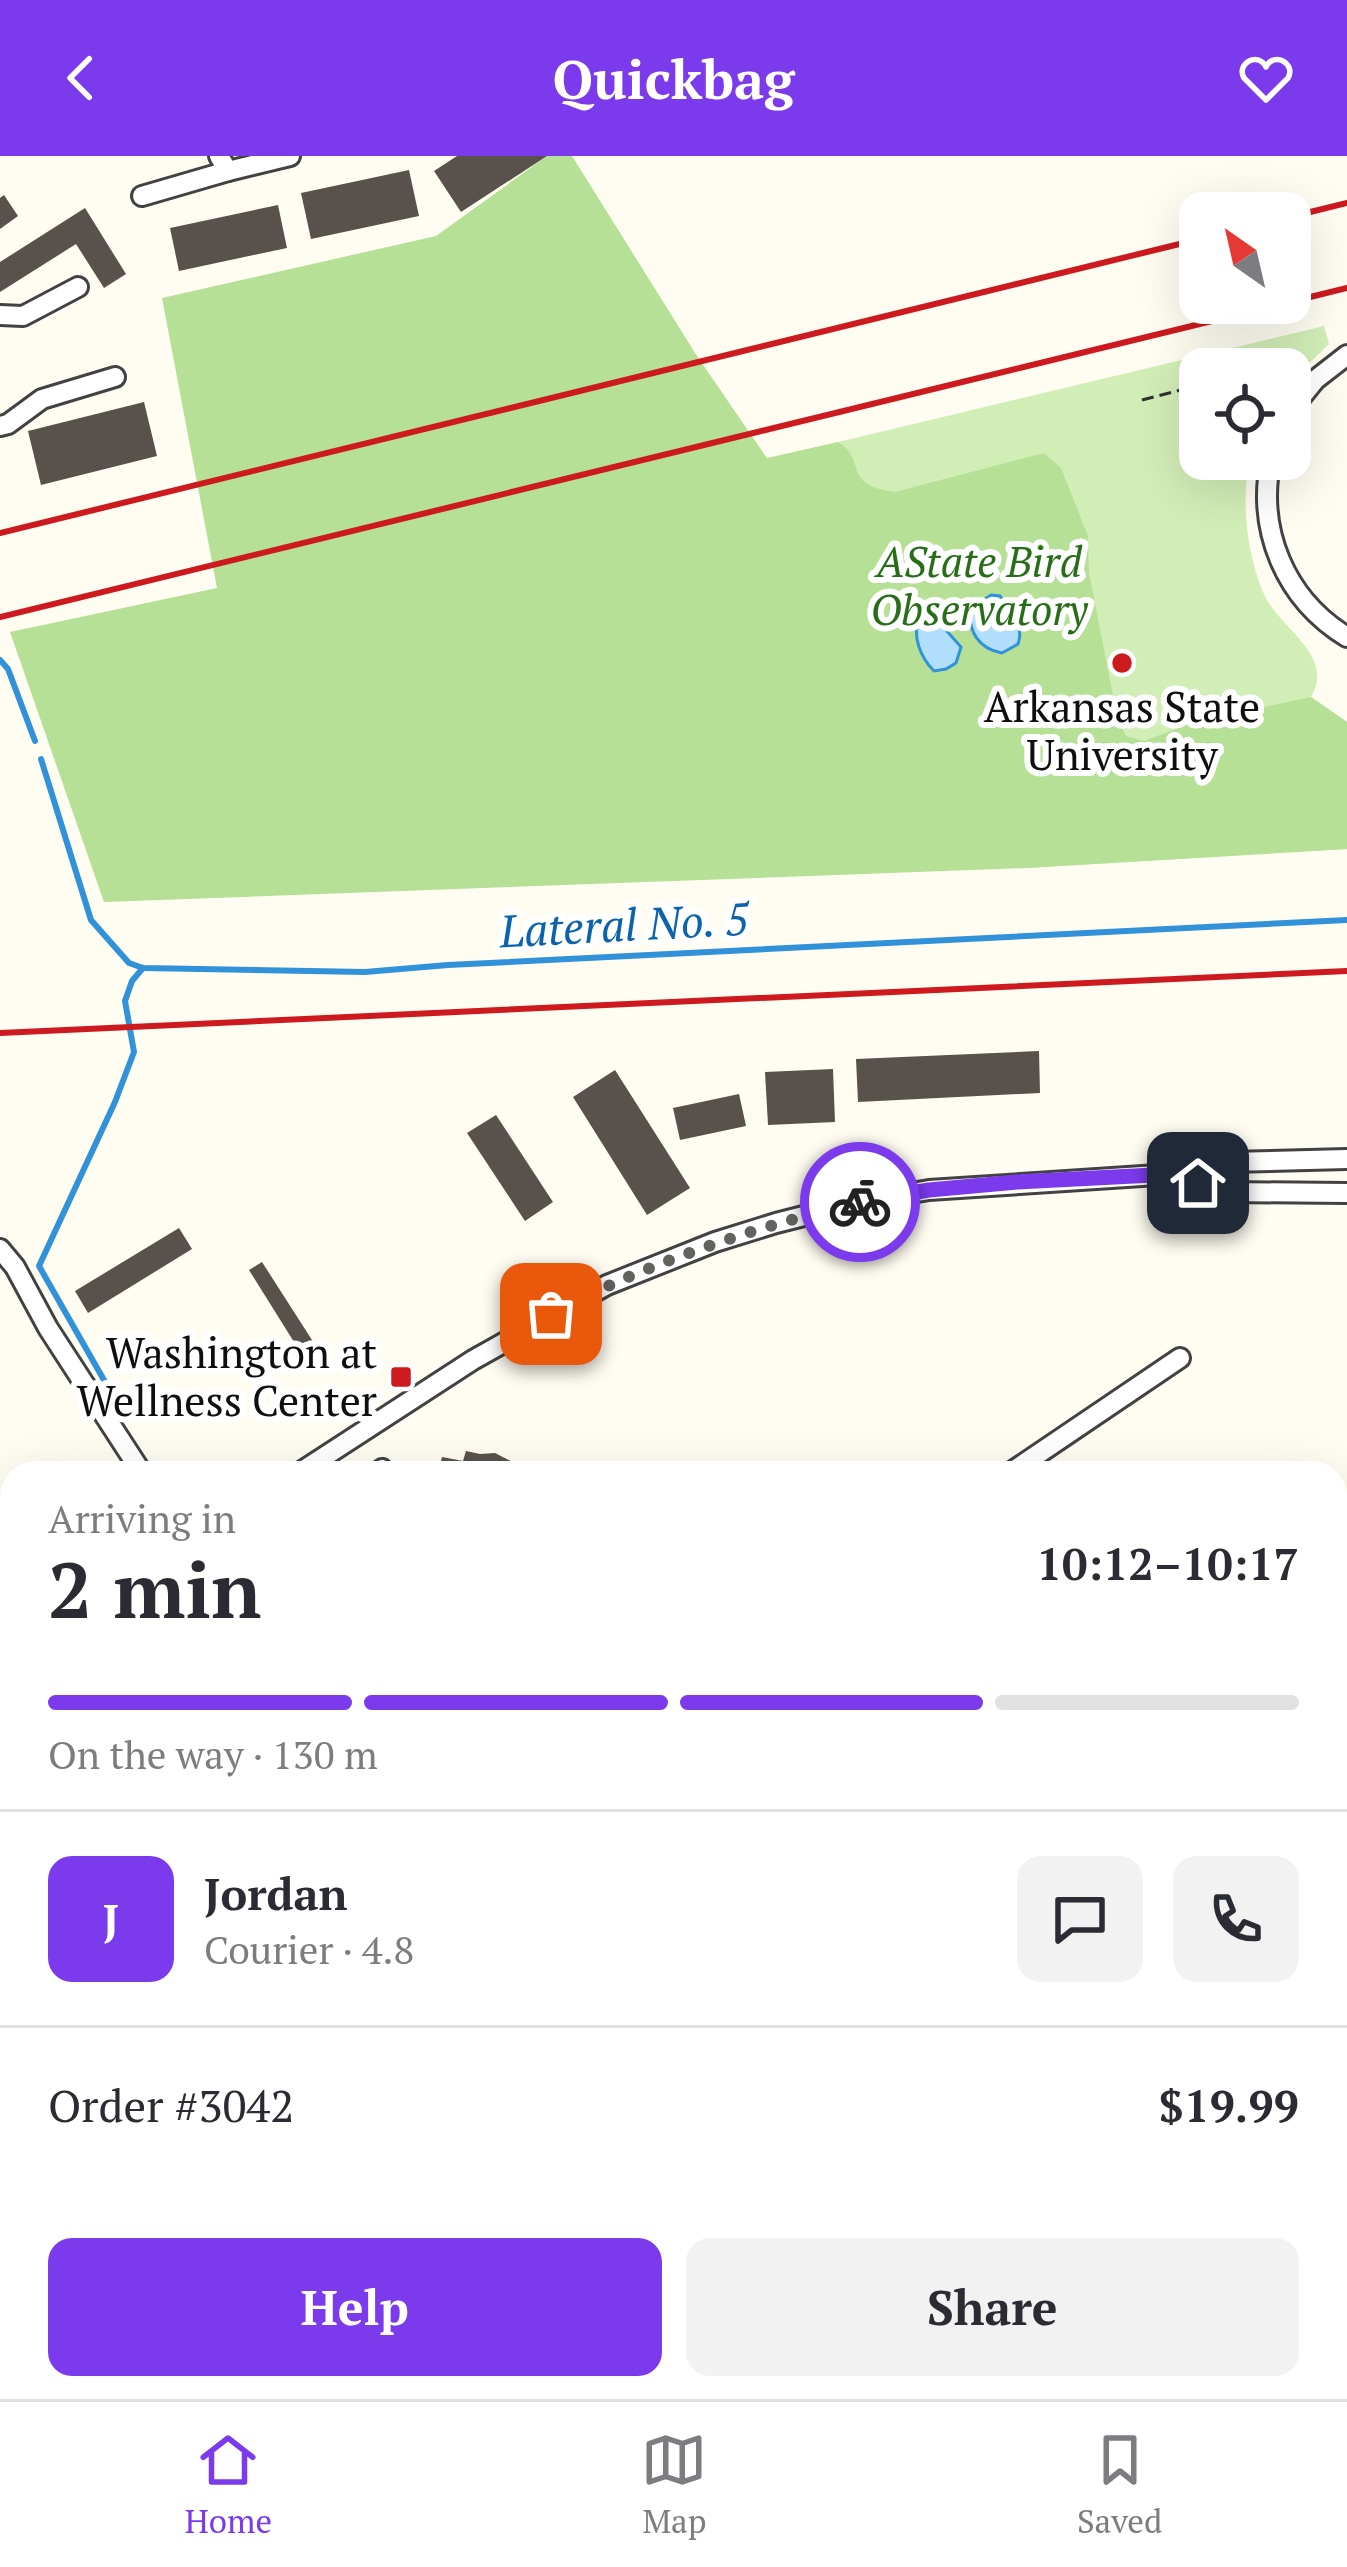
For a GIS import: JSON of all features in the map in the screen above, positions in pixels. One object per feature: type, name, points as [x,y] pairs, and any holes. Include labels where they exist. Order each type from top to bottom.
[{"type":"street","points":[[142,196],[224,164],[290,156]]},
{"type":"street","points":[[0,315],[23,316],[78,287]]},
{"type":"street","points":[[1311,385],[1347,355]]},
{"type":"street","points":[[0,426],[42,399],[115,377]]},
{"type":"street","points":[[1269,480],[1267,508],[1280,562],[1311,609],[1347,637]]},
{"type":"street","points":[[317,1461],[551,1314],[607,1285],[776,1223],[929,1190],[1173,1174],[1228,1162],[1347,1159]]},
{"type":"street","points":[[1173,1174],[1224,1192],[1347,1192]]},
{"type":"street","points":[[0,1250],[134,1461]]},
{"type":"street","points":[[1028,1461],[1180,1358]]},
{"type":"path","points":[[1142,400],[1179,390]]},
{"type":"green space","points":[[547,156],[572,156],[767,458],[838,442],[867,484],[895,492],[1044,453],[1061,468],[1088,536],[1089,573],[1118,721],[1126,736],[1144,741],[1194,722],[1311,697],[1347,722],[1347,849],[1027,868],[104,902],[10,632],[217,588],[162,298],[436,236]]},
{"type":"green space","name":"AState Bird Observatory","points":[[1324,326],[1329,344],[1311,362],[1311,348],[1232,348]]},
{"type":"green space","name":"AState Bird Observatory","points":[[1179,361],[1179,480],[1247,480],[1250,550],[1260,585],[1312,657],[1317,683],[1311,697],[1347,722],[1347,849],[1027,868],[767,459]]},
{"type":"water","points":[[991,595],[1000,596],[1020,631],[1018,644],[1002,653],[981,643],[971,624],[971,608]]},
{"type":"water","points":[[930,612],[961,647],[956,663],[946,669],[934,671],[919,646],[919,617]]},
{"type":"building","points":[[457,156],[547,156],[461,212],[434,171]]},
{"type":"building","points":[[409,170],[419,216],[311,239],[301,193]]},
{"type":"building","points":[[4,195],[18,216],[0,229],[0,198]]},
{"type":"building","points":[[278,205],[287,248],[179,271],[170,228]]},
{"type":"building","points":[[85,208],[126,274],[104,288],[76,244],[0,292],[0,262]]},
{"type":"building","points":[[144,402],[157,456],[41,485],[28,431]]},
{"type":"building","points":[[1039,1051],[1040,1093],[858,1102],[856,1059]]},
{"type":"building","points":[[833,1069],[835,1122],[768,1125],[765,1072]]},
{"type":"building","points":[[615,1070],[690,1188],[647,1215],[573,1097]]},
{"type":"building","points":[[739,1094],[746,1126],[680,1140],[673,1108]]},
{"type":"building","points":[[496,1115],[553,1202],[525,1221],[467,1133]]},
{"type":"building","points":[[179,1228],[192,1249],[88,1313],[75,1291]]},
{"type":"building","points":[[262,1262],[328,1365],[314,1374],[249,1270]]},
{"type":"building","points":[[466,1451],[495,1453],[510,1461],[463,1461]]},
{"type":"waterway","name":"Lateral No. 5","points":[[0,660],[8,669],[35,741]]},
{"type":"waterway","name":"Lateral No. 5","points":[[41,759],[91,920],[129,963],[143,968],[365,972],[1347,920]]},
{"type":"waterway","points":[[125,1417],[39,1266],[134,1052],[125,1001],[143,968]]},
{"type":"railway","points":[[1311,212],[1347,203]]},
{"type":"railway","points":[[0,533],[1179,244]]},
{"type":"railway","points":[[1311,297],[1347,288]]},
{"type":"railway","points":[[0,617],[1200,324]]},
{"type":"railway","points":[[0,1033],[1347,971]]},
{"type":"way so far","points":[[551,1314],[607,1285],[715,1242],[860,1202]]},
{"type":"place","name":"Arkansas State University","points":[[1122,663]]},
{"type":"place","name":"Washington at Wellness Center","points":[[401,1377]]},
{"type":"route","points":[[860,1202],[1017,1182],[1173,1174],[1198,1183]]}]
